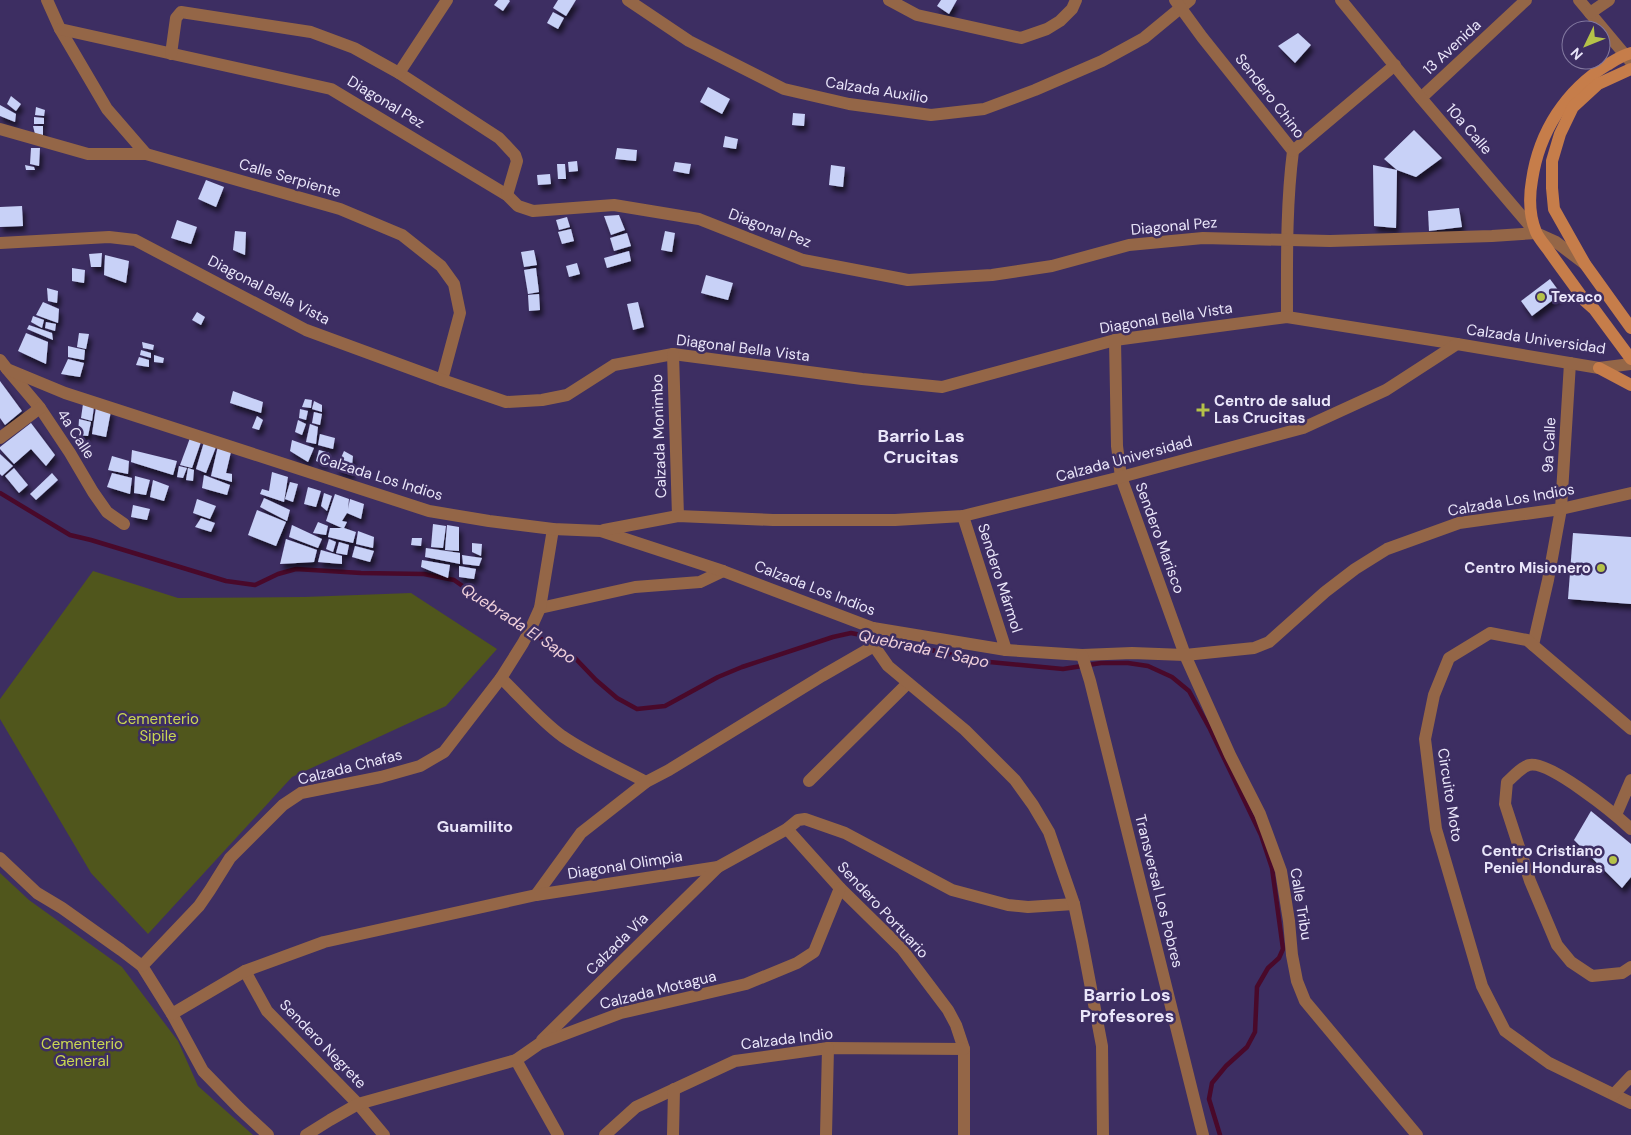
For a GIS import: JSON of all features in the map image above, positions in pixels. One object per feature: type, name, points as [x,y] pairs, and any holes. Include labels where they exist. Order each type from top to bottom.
[{"type":"main road","points":[[1629,57],[1592,74],[1569,96],[1556,114],[1541,144],[1534,165],[1530,190],[1530,209],[1536,233],[1585,301],[1594,309],[1631,359]]},
{"type":"main road","points":[[1631,69],[1598,84],[1573,108],[1560,134],[1552,161],[1554,209],[1585,264],[1631,328]]},
{"type":"main road","points":[[1599,368],[1631,385]]},
{"type":"street","points":[[47,0],[60,29],[107,108],[146,154]]},
{"type":"street","points":[[398,73],[447,0]]},
{"type":"street","name":"Calzada Auxilio","points":[[628,0],[689,41],[784,89],[849,104],[931,115],[984,109],[1102,61],[1144,38],[1182,3]]},
{"type":"street","points":[[890,0],[917,15],[1021,38],[1047,30],[1072,9],[1076,0]]},
{"type":"street","name":"10a Calle","points":[[1341,0],[1421,98],[1536,233],[1556,242],[1585,264]]},
{"type":"street","name":"13 Avenida","points":[[1421,98],[1526,0]]},
{"type":"street","points":[[1579,0],[1629,57]]},
{"type":"street","points":[[1590,13],[1609,0]]},
{"type":"street","name":"Sendero Chino","points":[[1182,3],[1293,150],[1288,186],[1286,240],[1287,317]]},
{"type":"street","points":[[170,54],[176,18],[182,12],[312,32],[354,48],[398,73],[499,138],[515,155],[517,161],[507,195]]},
{"type":"street","name":"Diagonal Pez","points":[[60,29],[331,89],[507,195],[518,206],[533,211],[614,205],[698,220],[803,260],[908,280],[992,275],[1052,266],[1129,245],[1203,238],[1330,241],[1536,233]]},
{"type":"street","points":[[1293,150],[1395,65]]},
{"type":"street","name":"Calle Serpiente","points":[[0,129],[88,154],[146,154],[340,210],[402,235],[441,266],[454,284],[460,313],[442,380]]},
{"type":"street","name":"Diagonal Bella Vista","points":[[0,243],[108,238],[135,240],[306,330],[506,402],[542,400],[567,395],[614,365],[673,354],[862,379],[942,387],[1115,340],[1287,317],[1458,344]]},
{"type":"street","name":"Sendero Marisco","points":[[1115,340],[1117,446],[1121,477],[1185,655]]},
{"type":"street","name":"Calzada Universidad","points":[[602,531],[678,516],[773,520],[895,520],[963,516],[1121,477],[1303,428],[1386,390],[1458,344],[1599,368],[1631,364]]},
{"type":"street","name":"Calzada Monimbo","points":[[673,354],[678,516]]},
{"type":"street","name":"Calzada Los Indios","points":[[4,364],[65,393],[429,510],[489,521],[554,529],[602,531],[723,571],[873,628],[1006,650],[1083,658],[1132,653],[1185,655],[1254,648],[1269,642],[1325,592],[1387,549],[1459,523],[1562,509],[1631,493]]},
{"type":"street","name":"4a Calle","points":[[4,364],[40,408],[107,512],[124,524]]},
{"type":"street","name":"9a Calle","points":[[1533,645],[1562,509],[1570,364]]},
{"type":"street","points":[[0,438],[40,408]]},
{"type":"street","name":"Sendero Mármol","points":[[963,516],[1006,650]]},
{"type":"street","name":"Calzada Chafas","points":[[142,966],[198,906],[230,858],[283,805],[301,793],[381,777],[420,766],[444,752],[501,678],[531,628],[540,608],[554,529]]},
{"type":"street","points":[[540,608],[635,587],[700,582],[723,571]]},
{"type":"street","points":[[873,628],[874,646],[888,666],[965,730],[1015,780],[1033,805],[1048,832],[1074,904],[1102,1046],[1103,1135]]},
{"type":"street","name":"Circuito Moto","points":[[1631,729],[1527,640],[1490,633],[1450,658],[1434,695],[1425,739],[1436,829],[1482,986],[1505,1031],[1549,1063],[1631,1103]]},
{"type":"street","points":[[536,895],[581,833],[646,782],[874,646]]},
{"type":"street","name":"Calle Tribu","points":[[1185,655],[1230,755],[1260,814],[1281,871],[1292,955],[1297,981],[1305,1001],[1417,1135]]},
{"type":"street","name":"Transversal Los Pobres","points":[[1083,658],[1201,1135]]},
{"type":"street","points":[[501,678],[562,736],[646,782]]},
{"type":"street","points":[[809,782],[908,683]]},
{"type":"street","points":[[1631,829],[1572,782],[1535,764],[1526,765],[1507,782],[1505,804],[1530,881],[1557,945],[1571,962],[1592,976],[1622,973],[1631,967]]},
{"type":"street","points":[[1616,816],[1631,780]]},
{"type":"street","name":"Diagonal Olimpia","points":[[172,1014],[245,971],[324,942],[536,895],[718,867],[786,829],[798,820],[806,819],[845,833],[952,890],[1008,905],[1028,907],[1074,904]]},
{"type":"street","name":"Sendero Portuario","points":[[786,829],[840,888],[902,949],[948,1010],[956,1025],[964,1049],[964,1135]]},
{"type":"street","points":[[0,858],[37,893],[114,944],[142,966],[172,1014],[203,1072],[268,1135]]},
{"type":"street","name":"Calzada Vía","points":[[539,1044],[718,867]]},
{"type":"street","name":"Calzada Motagua","points":[[306,1135],[358,1104],[516,1060],[539,1044],[621,1014],[746,984],[798,964],[814,952],[840,888]]},
{"type":"street","name":"Sendero Negrete","points":[[245,971],[267,1010],[358,1104],[384,1135]]},
{"type":"street","points":[[826,1135],[828,1048]]},
{"type":"street","name":"Calzada Indio","points":[[605,1135],[636,1107],[735,1061],[828,1048],[964,1049]]},
{"type":"street","points":[[516,1060],[558,1135]]},
{"type":"street","points":[[1614,1094],[1631,1076]]},
{"type":"street","points":[[673,1135],[674,1090]]},
{"type":"green space","name":"Cementerio Sipile","points":[[93,571],[178,598],[304,597],[411,593],[497,649],[446,706],[292,777],[148,934],[91,873],[0,719],[0,699]]},
{"type":"green space","name":"Cementerio General","points":[[0,873],[29,900],[122,967],[178,1041],[198,1086],[253,1135],[0,1135]]},
{"type":"building","points":[[498,0],[510,1],[503,11],[494,5]]},
{"type":"building","points":[[558,0],[576,0],[566,16],[553,8]]},
{"type":"building","points":[[941,0],[957,0],[949,14],[937,6]]},
{"type":"building","points":[[553,12],[564,18],[558,29],[547,23]]},
{"type":"building","points":[[1298,33],[1311,45],[1295,63],[1278,46]]},
{"type":"building","points":[[708,87],[730,99],[722,114],[700,102]]},
{"type":"building","points":[[11,96],[21,104],[16,111],[7,104]]},
{"type":"building","points":[[0,105],[16,114],[15,122],[0,116]]},
{"type":"building","points":[[36,107],[45,110],[44,116],[35,115]]},
{"type":"building","points":[[793,113],[805,114],[804,126],[792,125]]},
{"type":"building","points":[[34,117],[44,118],[44,124],[34,124]]},
{"type":"building","points":[[33,126],[43,126],[43,135],[35,134]]},
{"type":"building","points":[[1414,130],[1442,158],[1416,177],[1397,170],[1384,159]]},
{"type":"building","points":[[725,136],[738,139],[736,149],[723,147]]},
{"type":"building","points":[[31,148],[40,148],[39,166],[30,164]]},
{"type":"building","points":[[617,148],[637,150],[636,161],[615,159]]},
{"type":"building","points":[[577,161],[578,171],[569,172],[568,162]]},
{"type":"building","points":[[675,162],[691,164],[689,174],[673,171]]},
{"type":"building","points":[[557,164],[565,164],[566,179],[558,179]]},
{"type":"building","points":[[25,165],[34,167],[35,170],[26,170]]},
{"type":"building","points":[[831,165],[845,167],[843,187],[829,185]]},
{"type":"building","points":[[1373,165],[1397,170],[1396,228],[1374,226]]},
{"type":"building","points":[[550,174],[551,184],[538,185],[537,175]]},
{"type":"building","points":[[206,180],[224,187],[216,207],[198,199]]},
{"type":"building","points":[[22,206],[23,226],[0,227],[0,207]]},
{"type":"building","points":[[1459,208],[1462,227],[1429,231],[1428,211]]},
{"type":"building","points":[[619,215],[625,230],[611,235],[604,216]]},
{"type":"building","points":[[567,217],[570,227],[559,230],[556,220]]},
{"type":"building","points":[[177,220],[197,227],[191,244],[171,238]]},
{"type":"building","points":[[571,229],[574,241],[562,244],[558,232]]},
{"type":"building","points":[[235,231],[246,232],[245,255],[233,250]]},
{"type":"building","points":[[665,231],[675,233],[672,252],[661,250]]},
{"type":"building","points":[[627,233],[631,246],[614,251],[610,238]]},
{"type":"building","points":[[534,250],[537,265],[524,267],[521,252]]},
{"type":"building","points":[[629,251],[631,261],[607,268],[604,258]]},
{"type":"building","points":[[102,253],[101,267],[91,267],[89,254]]},
{"type":"building","points":[[105,255],[129,261],[126,283],[104,275]]},
{"type":"building","points":[[577,263],[580,274],[569,277],[566,266]]},
{"type":"building","points":[[72,268],[85,270],[84,283],[72,281]]},
{"type":"building","points":[[536,268],[539,292],[528,294],[524,270]]},
{"type":"building","points":[[706,275],[733,283],[728,300],[701,293]]},
{"type":"building","name":"Texaco","points":[[1550,279],[1561,294],[1532,316],[1521,301]]},
{"type":"building","points":[[47,288],[58,291],[57,303],[48,301]]},
{"type":"building","points":[[539,294],[540,310],[529,311],[528,295]]},
{"type":"building","points":[[43,302],[59,309],[58,323],[36,315]]},
{"type":"building","points":[[638,302],[644,327],[633,330],[627,304]]},
{"type":"building","points":[[197,312],[205,317],[201,325],[192,320]]},
{"type":"building","points":[[33,316],[44,320],[42,328],[31,322]]},
{"type":"building","points":[[46,322],[56,324],[55,331],[45,328]]},
{"type":"building","points":[[29,325],[52,333],[53,340],[27,329]]},
{"type":"building","points":[[26,333],[48,342],[46,364],[18,351]]},
{"type":"building","points":[[79,333],[89,334],[86,349],[77,347]]},
{"type":"building","points":[[142,342],[154,345],[153,350],[143,348]]},
{"type":"building","points":[[68,346],[85,350],[84,360],[68,357]]},
{"type":"building","points":[[141,350],[151,353],[151,358],[140,355]]},
{"type":"building","points":[[154,355],[164,358],[163,363],[154,362]]},
{"type":"building","points":[[139,357],[149,360],[149,367],[136,365]]},
{"type":"building","points":[[68,359],[84,363],[80,377],[61,374]]},
{"type":"building","points":[[0,381],[22,411],[5,425],[0,418]]},
{"type":"building","points":[[233,391],[263,402],[261,413],[230,403]]},
{"type":"building","points":[[305,399],[312,400],[311,408],[302,407]]},
{"type":"building","points":[[314,401],[322,405],[322,412],[312,409]]},
{"type":"building","points":[[83,404],[94,407],[92,421],[81,418]]},
{"type":"building","points":[[96,407],[111,411],[106,437],[92,434]]},
{"type":"building","points":[[300,409],[308,411],[306,420],[299,418]]},
{"type":"building","points":[[314,412],[322,414],[320,425],[312,423]]},
{"type":"building","points":[[257,416],[263,420],[259,430],[252,428]]},
{"type":"building","points":[[79,419],[91,422],[88,436],[78,435]]},
{"type":"building","points":[[298,420],[306,424],[302,435],[295,432]]},
{"type":"building","points":[[31,423],[55,455],[46,466],[31,449],[14,464],[0,449],[0,447]]},
{"type":"building","points":[[310,424],[318,427],[316,444],[306,442]]},
{"type":"building","points":[[320,434],[335,438],[333,449],[318,445]]},
{"type":"building","points":[[190,438],[201,442],[192,468],[180,465]]},
{"type":"building","points":[[292,440],[314,448],[308,462],[290,451]]},
{"type":"building","points":[[204,442],[216,447],[206,473],[196,469]]},
{"type":"building","points":[[218,446],[231,452],[226,473],[232,474],[232,482],[211,476]]},
{"type":"building","points":[[132,450],[177,461],[173,475],[131,462]]},
{"type":"building","points":[[319,450],[329,453],[324,464],[316,461]]},
{"type":"building","points":[[344,451],[353,456],[351,475],[336,469]]},
{"type":"building","points":[[0,454],[13,466],[2,476],[0,474]]},
{"type":"building","points":[[112,456],[129,461],[128,474],[108,470]]},
{"type":"building","points":[[179,466],[187,468],[183,478],[177,477]]},
{"type":"building","points":[[14,468],[28,485],[19,493],[5,476]]},
{"type":"building","points":[[188,468],[194,470],[193,481],[186,480]]},
{"type":"building","points":[[272,472],[288,477],[284,502],[260,494],[262,489],[269,491]]},
{"type":"building","points":[[52,473],[58,480],[36,500],[30,494]]},
{"type":"building","points":[[112,473],[132,478],[130,494],[107,487]]},
{"type":"building","points":[[204,475],[230,485],[227,495],[202,488]]},
{"type":"building","points":[[135,476],[150,480],[146,495],[134,493]]},
{"type":"building","points":[[153,480],[169,486],[164,501],[150,497]]},
{"type":"building","points":[[290,482],[298,484],[293,502],[285,499]]},
{"type":"building","points":[[308,487],[321,491],[316,507],[304,504]]},
{"type":"building","points":[[324,493],[332,496],[327,511],[321,506]]},
{"type":"building","points":[[335,494],[349,499],[348,509],[350,499],[364,504],[361,519],[347,513],[342,521],[347,522],[344,528],[356,532],[353,543],[328,537],[330,528],[342,528],[326,521]]},
{"type":"building","points":[[264,498],[290,510],[287,521],[260,507]]},
{"type":"building","points":[[197,499],[216,506],[210,519],[193,513]]},
{"type":"building","points":[[133,505],[150,509],[147,520],[131,517]]},
{"type":"building","points":[[257,510],[286,522],[276,546],[248,535]]},
{"type":"building","points":[[201,518],[215,523],[211,532],[195,527]]},
{"type":"building","points":[[318,522],[328,526],[326,535],[313,533]]},
{"type":"building","points":[[433,524],[446,526],[443,548],[431,547]]},
{"type":"building","points":[[292,525],[322,539],[318,548],[289,537]]},
{"type":"building","points":[[447,525],[459,527],[459,551],[445,550]]},
{"type":"building","points":[[358,531],[374,537],[373,548],[356,544]]},
{"type":"building","name":"Centro Misionero","points":[[1573,533],[1631,537],[1631,604],[1568,599]]},
{"type":"building","points":[[412,538],[422,538],[421,546],[411,545]]},
{"type":"building","points":[[286,539],[317,550],[314,562],[280,564]]},
{"type":"building","points":[[329,539],[336,542],[333,552],[326,549]]},
{"type":"building","points":[[339,542],[349,545],[347,555],[336,553]]},
{"type":"building","points":[[472,543],[482,544],[481,556],[472,552]]},
{"type":"building","points":[[355,546],[374,551],[370,562],[352,557]]},
{"type":"building","points":[[426,548],[460,553],[460,564],[425,557]]},
{"type":"building","points":[[321,550],[342,556],[342,564],[318,562]]},
{"type":"building","points":[[462,555],[482,558],[479,566],[463,564]]},
{"type":"building","points":[[422,560],[450,565],[448,578],[421,567]]},
{"type":"building","points":[[459,566],[476,569],[474,579],[459,577]]},
{"type":"building","name":"Centro Cristiano Peniel Honduras","points":[[1591,811],[1631,844],[1631,877],[1622,888],[1574,840]]},
{"type":"waterway","name":"Quebrada El Sapo","points":[[0,493],[70,535],[226,581],[255,585],[278,574],[296,569],[424,574],[454,580],[524,629],[575,658],[617,698],[637,709],[665,706],[718,677],[742,667],[833,637],[851,633],[979,661],[1063,669],[1101,663],[1128,663],[1148,666],[1172,677],[1189,691],[1210,729],[1261,835],[1272,868],[1283,949],[1279,958],[1268,968],[1257,987],[1255,1032],[1247,1047],[1226,1066],[1212,1083],[1209,1099],[1220,1135]]},
{"type":"place","name":"Texaco","points":[[1541,297]]},
{"type":"place","name":"Centro de salud Las Crucitas","points":[[1203,410]]},
{"type":"place","name":"Centro Misionero","points":[[1601,568]]},
{"type":"place","name":"Centro Cristiano Peniel Honduras","points":[[1613,860]]},
{"type":"district","name":"Barrio Las Crucitas","points":[[921,446]]},
{"type":"district","name":"Guamilito","points":[[475,826]]},
{"type":"district","name":"Barrio Los Profesores","points":[[1127,1005]]}]
